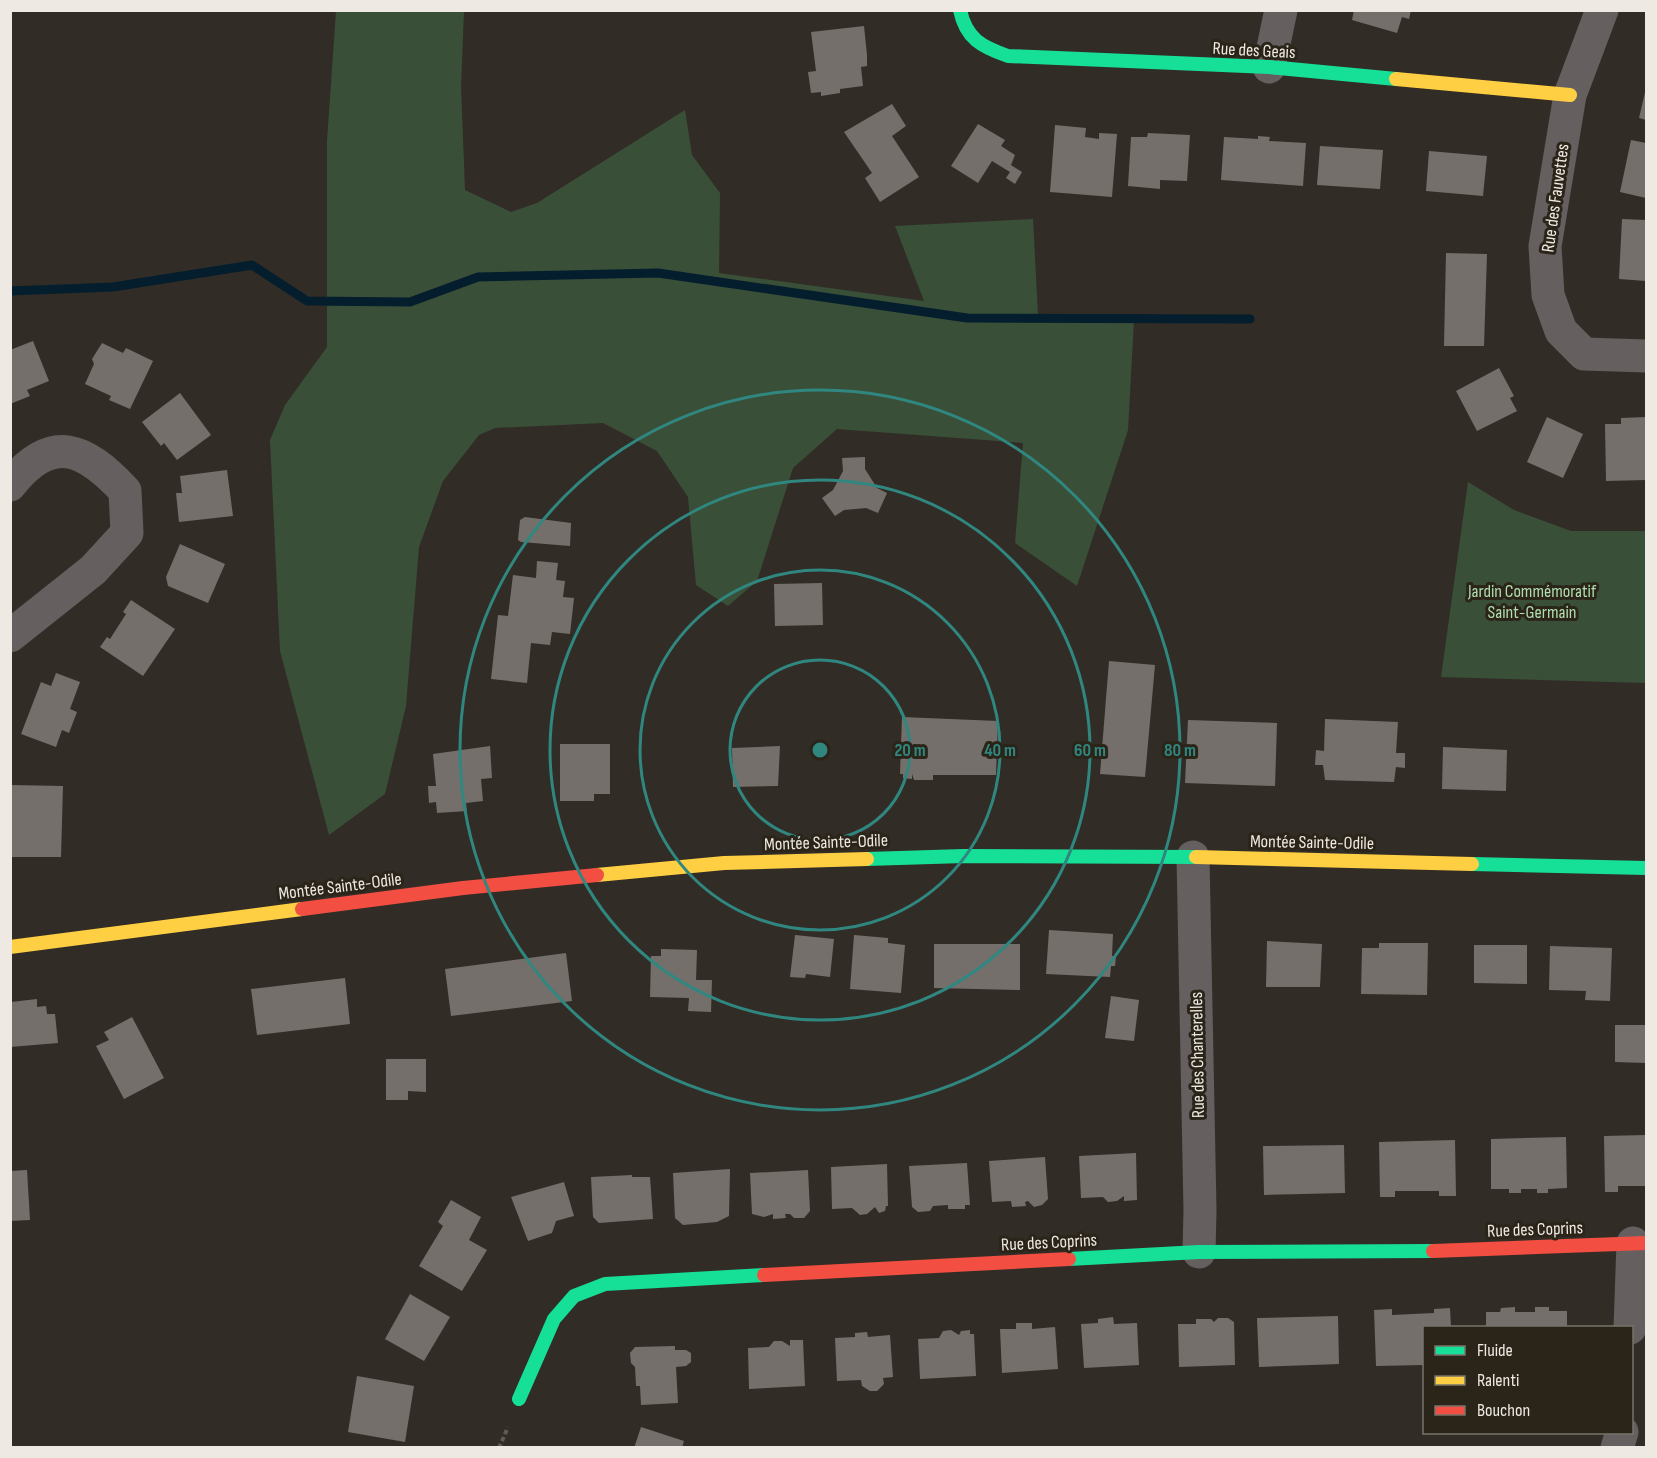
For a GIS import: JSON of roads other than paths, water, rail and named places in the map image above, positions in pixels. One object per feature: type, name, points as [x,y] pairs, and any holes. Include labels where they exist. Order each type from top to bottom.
[{"type":"street","name":"Rue des Geais","points":[[960,10],[962,27],[977,45],[1008,56],[1269,67],[1570,94]]},
{"type":"street","points":[[1269,67],[1281,10]]},
{"type":"street","name":"Rue des Fauvettes","points":[[1602,10],[1570,94],[1545,246],[1548,295],[1561,331],[1584,354],[1647,356]]},
{"type":"street","points":[[10,485],[34,460],[59,450],[77,454],[104,468],[125,491],[127,533],[93,570],[10,636]]},
{"type":"street","name":"Montée Sainte-Odile","points":[[10,947],[463,888],[724,863],[964,856],[1193,857],[1647,868]]},
{"type":"street","name":"Rue des Chanterelles","points":[[1193,857],[1199,1252]]},
{"type":"street","points":[[1630,1326],[1640,1243]]},
{"type":"street","name":"Rue des Coprins","points":[[519,1399],[555,1315],[576,1296],[604,1284],[1199,1252],[1370,1253],[1640,1243]]},
{"type":"waterway","points":[[10,291],[113,287],[252,265],[307,301],[410,302],[478,277],[658,273],[967,318],[1250,319]]},
{"type":"park label","name":"Jardin Commémoratif Saint-Germain","points":[[1532,601]]}]
